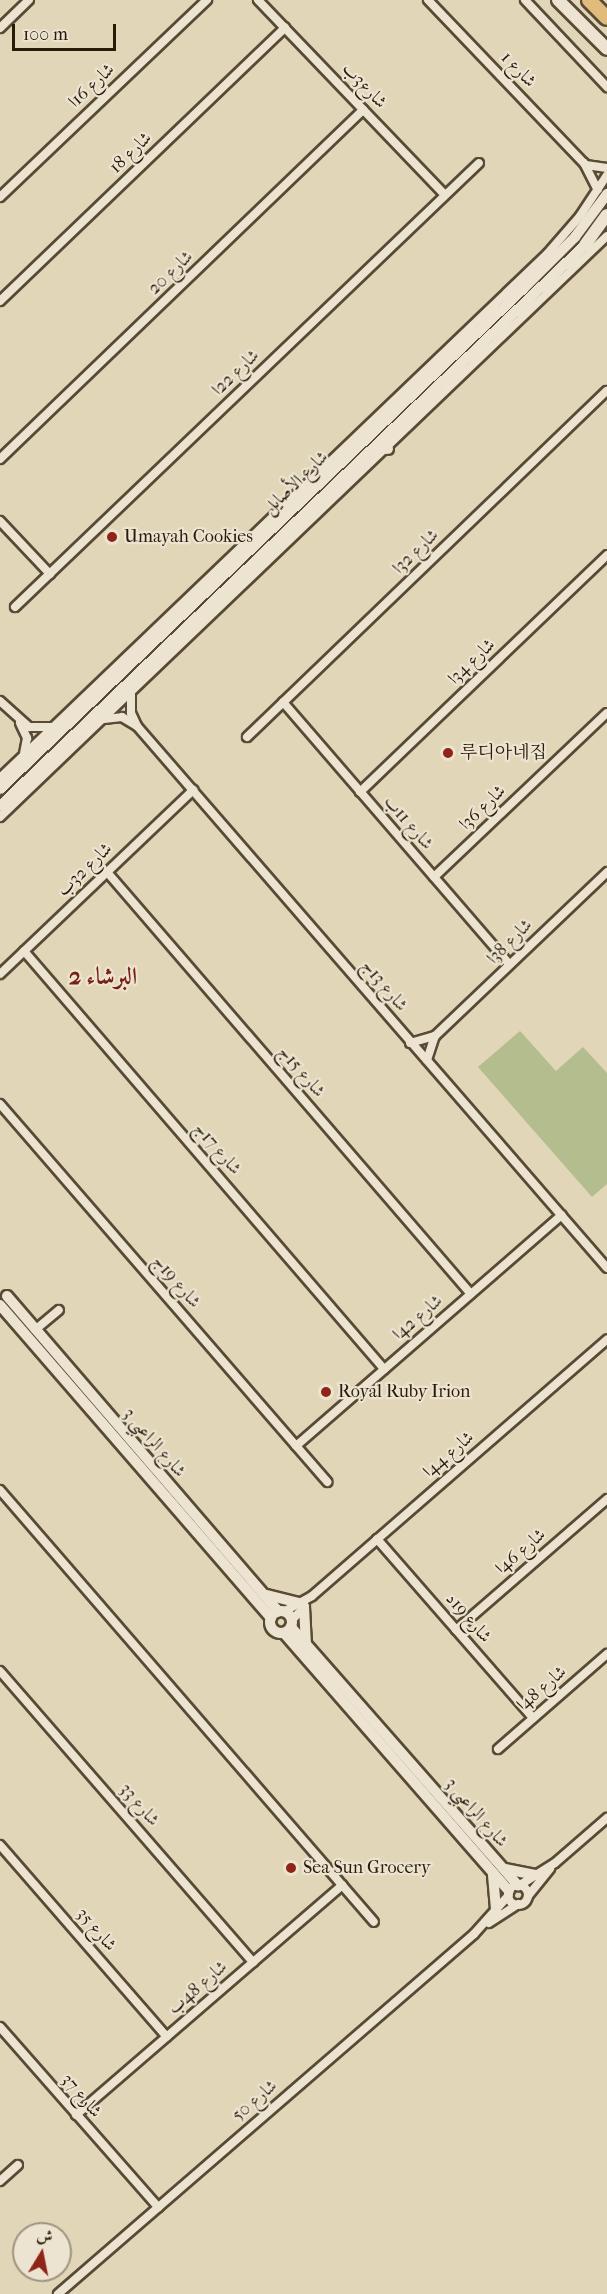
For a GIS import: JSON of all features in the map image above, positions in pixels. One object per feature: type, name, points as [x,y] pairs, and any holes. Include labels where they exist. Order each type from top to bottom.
[{"type":"main road","points":[[558,0],[605,47],[607,58]]},
{"type":"main road","points":[[589,0],[607,18]]},
{"type":"main road","points":[[585,245],[607,215]]},
{"type":"street","points":[[0,28],[29,0]]},
{"type":"street","name":"شارع 16ا","points":[[0,197],[207,0]]},
{"type":"street","name":"شارع3ب","points":[[258,0],[445,195]]},
{"type":"street","name":"شارع 1","points":[[429,0],[584,163],[602,192]]},
{"type":"street","points":[[525,0],[607,87]]},
{"type":"street","name":"شارع 18","points":[[0,301],[285,28]]},
{"type":"street","name":"شارع 20","points":[[0,459],[363,110]]},
{"type":"street","name":"شارع 22ا","points":[[15,607],[479,163]]},
{"type":"street","points":[[584,163],[595,168],[607,168]]},
{"type":"street","points":[[602,192],[607,175]]},
{"type":"street","name":"شارع الأصايل","points":[[0,789],[550,256],[584,227],[602,192]]},
{"type":"street","name":"شارع الأصايل","points":[[0,806],[607,224]]},
{"type":"street","points":[[0,818],[388,449],[607,236]]},
{"type":"street","points":[[0,778],[550,256]]},
{"type":"street","name":"شارع 32ا","points":[[247,736],[607,391]]},
{"type":"street","points":[[372,450],[388,449]]},
{"type":"street","points":[[0,521],[50,574]]},
{"type":"street","points":[[288,542],[293,524]]},
{"type":"street","name":"شارع 34ا","points":[[360,792],[607,555]]},
{"type":"street","name":"شارع 13ج","points":[[131,692],[131,712],[137,726],[607,1268]]},
{"type":"street","points":[[0,701],[16,718],[27,738],[21,758]]},
{"type":"street","name":"شارع 11ب","points":[[283,702],[509,964]]},
{"type":"street","points":[[16,718],[38,729],[58,723],[83,711]]},
{"type":"street","name":"شارع 36ا","points":[[434,877],[607,713]]},
{"type":"street","points":[[100,722],[122,717],[137,726]]},
{"type":"street","name":"شارع 32ب","points":[[0,974],[193,790]]},
{"type":"street","name":"شارع 15ج","points":[[107,872],[471,1294]]},
{"type":"street","name":"شارع 38ا","points":[[427,1060],[435,1036],[606,874]]},
{"type":"street","name":"شارع 17ج","points":[[24,951],[384,1369]]},
{"type":"street","name":"شارع 38ا","points":[[410,1043],[435,1036]]},
{"type":"street","name":"شارع 19ج","points":[[0,1104],[327,1482]]},
{"type":"street","name":"شارع 42ا","points":[[296,1446],[562,1215]]},
{"type":"street","points":[[0,1287],[2,1302]]},
{"type":"street","name":"شارع الراعبي 3","points":[[2,1302],[16,1323],[278,1613]]},
{"type":"street","name":"شارع الراعبي 3","points":[[2,1302],[34,1330],[278,1613]]},
{"type":"street","points":[[34,1330],[59,1310]]},
{"type":"street","points":[[0,1318],[16,1323]]},
{"type":"street","name":"شارع 44ا","points":[[278,1613],[301,1605],[312,1596],[607,1340]]},
{"type":"street","points":[[0,1491],[374,1922]]},
{"type":"street","name":"شارع 46ا","points":[[456,1630],[607,1499]]},
{"type":"street","name":"شارع 19د","points":[[377,1539],[533,1718]]},
{"type":"street","points":[[263,1593],[301,1605],[306,1643]]},
{"type":"street","name":"شارع 44ا","points":[[289,1627],[301,1605]]},
{"type":"street","points":[[278,1613],[273,1629],[289,1627]]},
{"type":"street","points":[[278,1613],[289,1627]]},
{"type":"street","name":"شارع الراعبي 3","points":[[289,1627],[306,1643],[496,1869]]},
{"type":"street","name":"شارع الراعبي 3","points":[[289,1627],[514,1889]]},
{"type":"street","name":"شارع 48ا","points":[[498,1749],[607,1654]]},
{"type":"street","name":"شارع 33","points":[[0,1671],[253,1962]]},
{"type":"street","name":"شارع 50","points":[[474,1934],[514,1889],[555,1863],[607,1818]]},
{"type":"street","name":"شارع 35","points":[[0,1845],[167,2037]]},
{"type":"street","name":"شارع 50","points":[[58,2294],[474,1934],[528,1896],[555,1863]]},
{"type":"street","points":[[495,1911],[496,1869],[536,1875]]},
{"type":"street","name":"شارع 48ب","points":[[76,2115],[342,1885]]},
{"type":"street","points":[[514,1889],[528,1896]]},
{"type":"street","points":[[514,1889],[518,1904]]},
{"type":"street","name":"شارع 37","points":[[0,2027],[156,2208]]},
{"type":"street","points":[[0,2181],[18,2165]]},
{"type":"green space","points":[[520,1031],[556,1071],[583,1047],[607,1073],[607,1184],[592,1197],[478,1067]]},
{"type":"place","name":"Umayah Cookies","points":[[112,537]]},
{"type":"place","name":"루디아네집","points":[[448,753]]},
{"type":"place","name":"Royal Ruby Irion","points":[[326,1392]]},
{"type":"place","name":"Sea Sun Grocery","points":[[291,1868]]},
{"type":"district","name":"البرشاء 2","points":[[103,977]]}]
